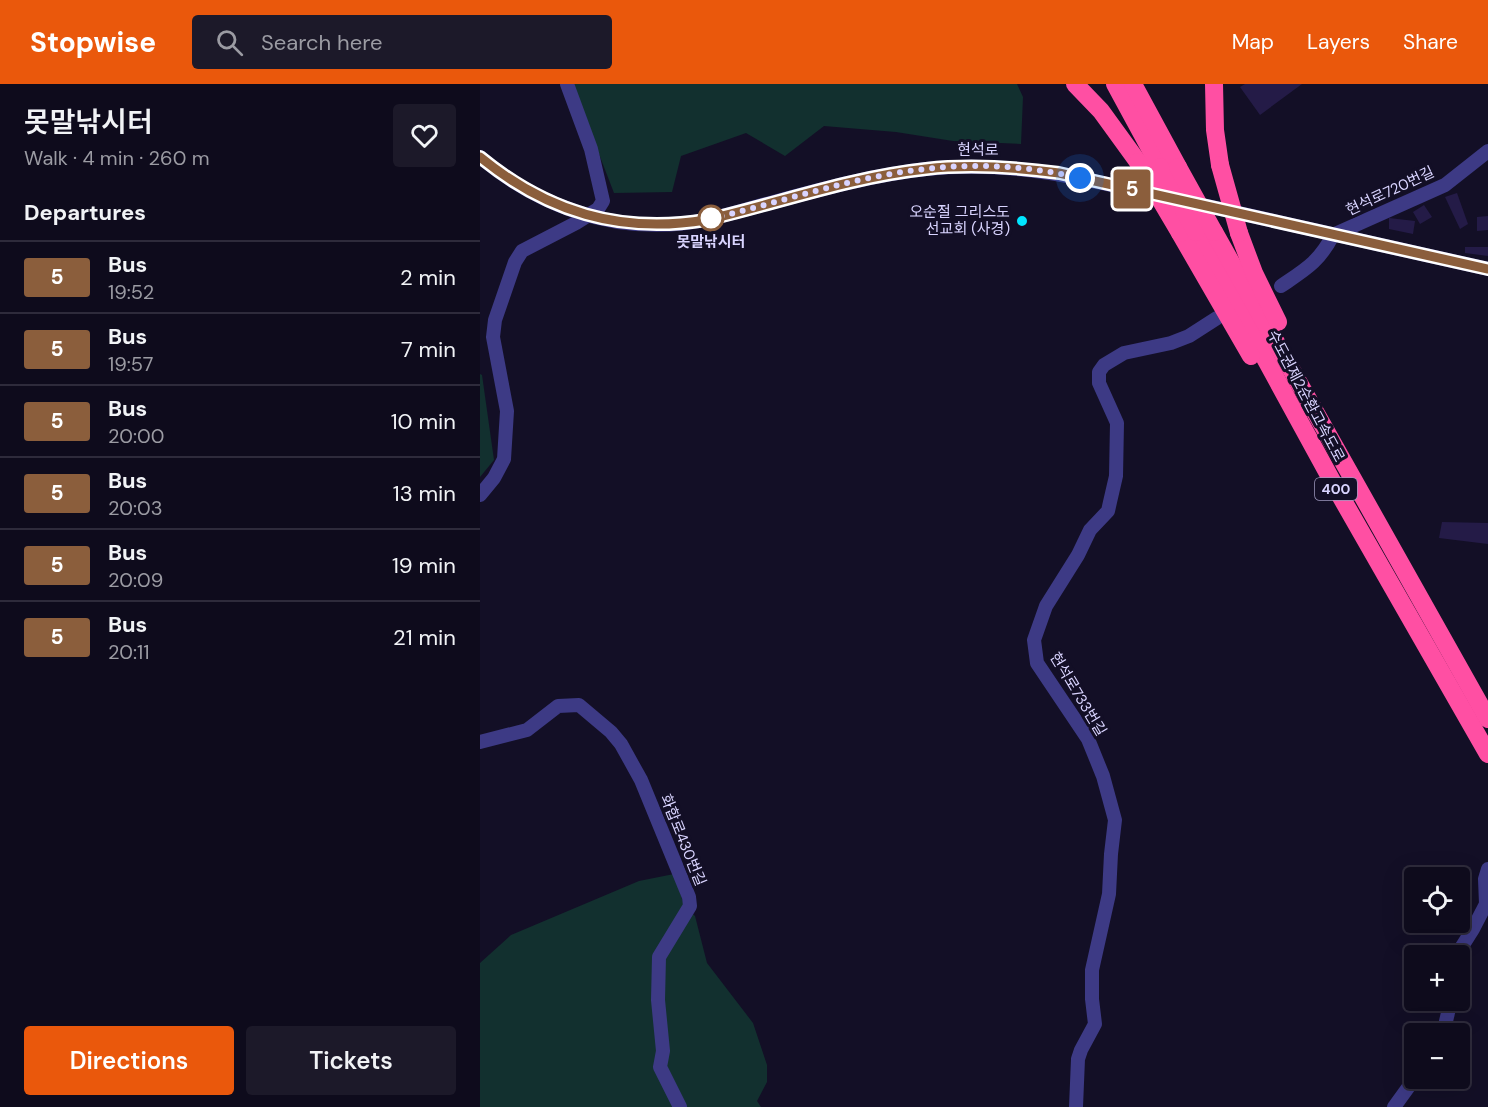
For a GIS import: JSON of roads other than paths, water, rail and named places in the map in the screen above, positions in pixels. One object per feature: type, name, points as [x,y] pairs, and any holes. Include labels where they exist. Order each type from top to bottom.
[{"type":"highway","points":[[1075,84],[1101,111],[1138,162],[1197,232]]},
{"type":"highway","name":"수도권제2순환고속도로","points":[[1115,84],[1168,167]]},
{"type":"highway","name":"수도권제2순환고속도로","points":[[1132,84],[1197,232],[1415,588],[1488,719]]},
{"type":"highway","points":[[1214,84],[1214,118],[1220,165],[1239,233],[1254,273],[1415,588]]},
{"type":"highway","name":"400","points":[[1197,232],[1262,375],[1337,490],[1485,748]]},
{"type":"street","points":[[480,495],[494,478],[504,459],[507,411],[493,337],[495,320],[515,262],[522,251],[576,224],[598,209],[603,201],[591,149],[567,84]]},
{"type":"street","name":"현석로720번길","points":[[1333,235],[1445,185],[1488,151]]},
{"type":"street","name":"현석로","points":[[480,157],[502,176],[530,194],[586,216],[652,225],[687,223],[732,214],[821,190],[899,173],[948,167],[985,166],[1059,173],[1488,269]]},
{"type":"street","points":[[1281,286],[1312,265],[1326,249],[1333,235]]},
{"type":"street","name":"현석로733번길","points":[[1076,1107],[1078,1059],[1095,1024],[1092,970],[1109,894],[1115,820],[1103,776],[1088,739],[1037,663],[1034,640],[1046,606],[1078,555],[1090,530],[1108,511],[1116,476],[1117,423],[1100,382],[1100,372],[1104,366],[1124,353],[1172,343],[1189,336],[1217,318]]},
{"type":"street","name":"화합로430번길","points":[[480,742],[527,730],[558,706],[579,705],[611,732],[621,744],[640,780],[689,897],[690,906],[659,957],[658,1000],[663,1051],[660,1067],[680,1107]]},
{"type":"street","points":[[1463,945],[1486,904],[1485,879],[1488,869]]},
{"type":"street","points":[[1395,1107],[1407,1089]]},
{"type":"place","name":"못말낚시터","points":[[711,218]]},
{"type":"place","name":"오순절 그리스도 선교회 (사경)","points":[[1022,221]]}]
